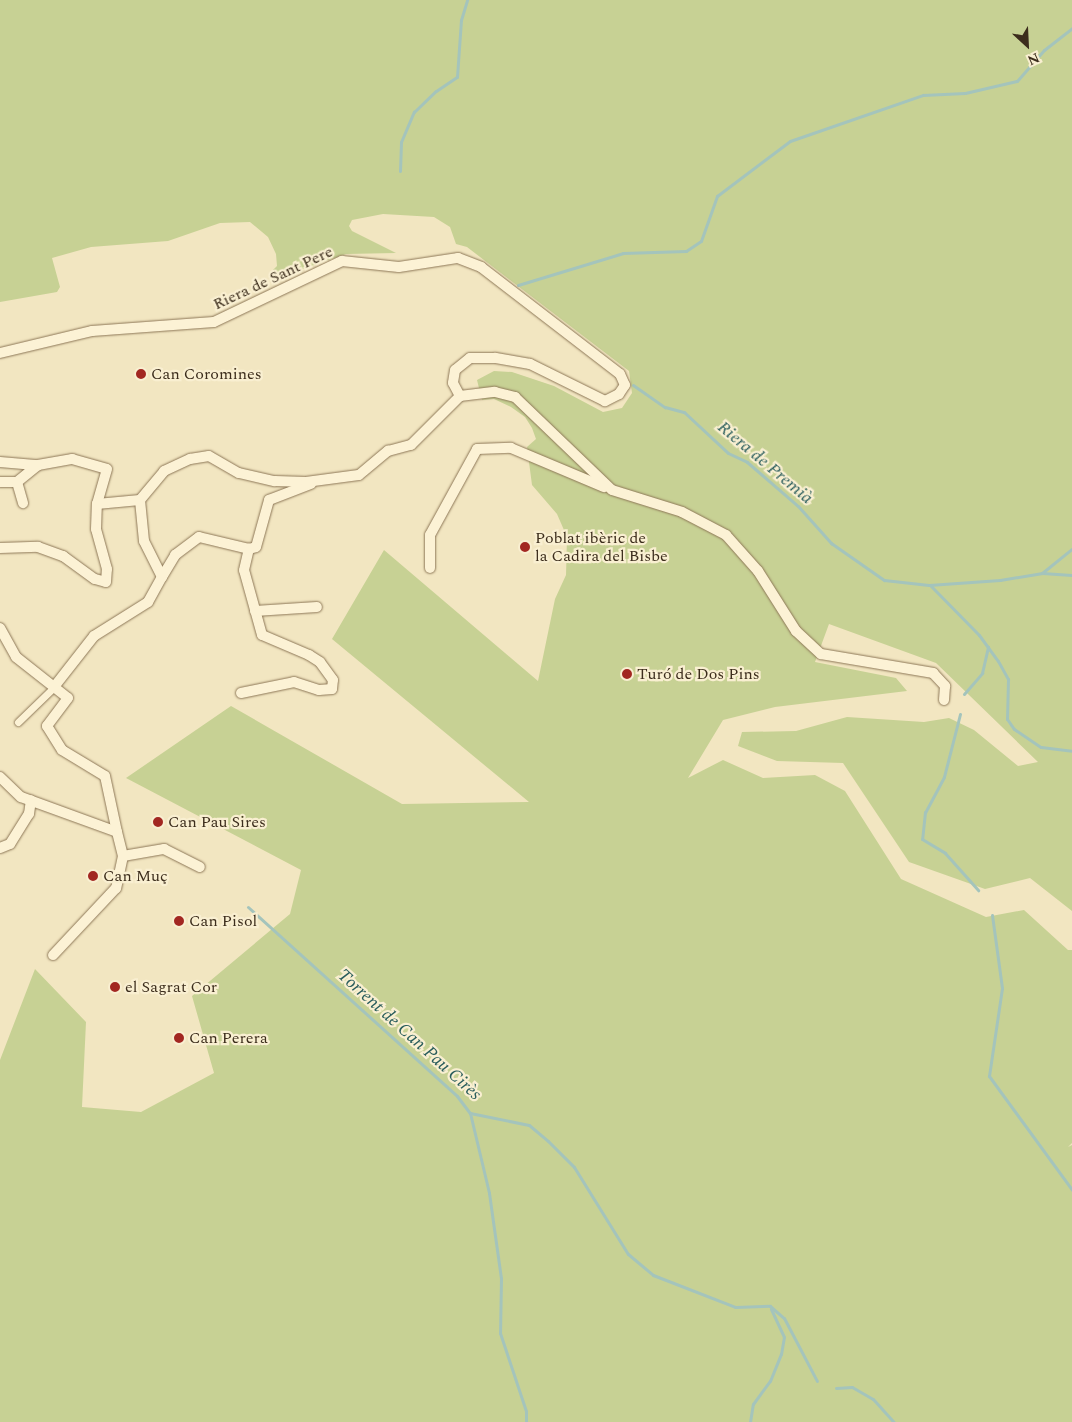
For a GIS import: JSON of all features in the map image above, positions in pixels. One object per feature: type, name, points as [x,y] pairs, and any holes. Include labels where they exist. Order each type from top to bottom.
[{"type":"street","name":"Riera de Sant Pere","points":[[0,353],[92,331],[214,322],[342,261],[399,266],[458,258],[481,267],[620,374],[625,385],[620,394],[605,401],[530,364],[495,358],[470,358],[455,370],[453,383],[460,396]]},
{"type":"street","points":[[162,577],[144,542],[140,500],[164,471],[190,460],[209,456],[239,473],[275,481],[324,480],[359,475],[388,451],[411,445],[460,396],[495,392],[515,397],[612,490]]},
{"type":"street","points":[[430,568],[430,535],[477,449],[512,448],[612,490],[682,512],[726,535],[758,571],[796,631],[821,654],[933,674],[946,686],[944,700]]},
{"type":"street","points":[[0,462],[38,465],[72,459],[107,469],[97,504],[96,529],[107,569],[106,582],[95,579],[63,556],[38,547],[0,548]]},
{"type":"street","points":[[0,482],[17,482],[38,465]]},
{"type":"street","points":[[18,722],[54,687],[94,636],[148,602],[175,555],[199,537],[249,549],[256,547],[269,500],[324,480]]},
{"type":"street","points":[[17,482],[23,503]]},
{"type":"street","points":[[97,504],[140,500]]},
{"type":"street","points":[[241,693],[294,682],[319,690],[332,689],[333,680],[320,662],[262,635],[244,570],[249,549]]},
{"type":"street","points":[[254,611],[318,606]]},
{"type":"street","points":[[0,628],[16,657],[68,698],[47,726],[62,750],[105,776],[123,856],[116,888],[53,955]]},
{"type":"street","points":[[0,777],[21,797],[117,832]]},
{"type":"street","points":[[0,848],[10,844],[28,814],[31,800]]},
{"type":"street","points":[[123,856],[164,849],[200,867]]},
{"type":"green space","points":[[0,0],[1072,0],[1072,911],[1030,878],[985,889],[909,862],[843,763],[777,761],[738,746],[742,732],[796,731],[847,717],[924,722],[949,718],[974,730],[1018,766],[1038,762],[936,663],[829,624],[815,662],[896,678],[907,691],[775,707],[723,720],[688,778],[723,760],[763,778],[815,775],[845,791],[901,879],[986,917],[1024,910],[1068,950],[1072,950],[1072,1143],[1068,1147],[1072,1145],[1072,1422],[0,1422],[0,1060],[35,969],[86,1022],[82,1107],[141,1112],[214,1073],[192,996],[290,914],[301,870],[126,778],[231,706],[402,804],[529,802],[332,639],[384,550],[538,681],[555,599],[566,575],[567,537],[557,514],[532,485],[527,447],[536,439],[532,428],[525,417],[511,407],[494,399],[482,400],[477,380],[494,371],[512,372],[554,386],[603,412],[622,408],[632,393],[629,371],[467,247],[456,244],[450,227],[434,217],[383,214],[352,220],[349,226],[352,231],[396,253],[346,254],[282,276],[275,276],[273,270],[277,266],[276,254],[268,237],[250,222],[220,223],[168,241],[91,247],[52,258],[60,287],[57,292],[0,302]]},
{"type":"waterway","points":[[400,171],[401,142],[414,112],[436,91],[457,77],[461,20],[467,0]]},
{"type":"waterway","points":[[518,285],[623,253],[686,251],[701,241],[717,196],[790,141],[923,95],[965,93],[1017,81],[1044,50],[1072,28]]},
{"type":"waterway","name":"Riera de Premià","points":[[633,385],[665,407],[684,412],[728,453],[747,462],[798,506],[831,543],[884,580],[929,585],[1000,580],[1042,573],[1072,575]]},
{"type":"waterway","points":[[1042,573],[1072,549]]},
{"type":"waterway","points":[[930,585],[979,635],[998,661],[1008,679],[1007,719],[1014,729],[1041,747],[1072,751]]},
{"type":"waterway","points":[[964,694],[982,673],[988,647]]},
{"type":"waterway","points":[[960,714],[944,777],[925,812],[922,839],[945,853],[978,890]]},
{"type":"waterway","name":"Torrent de Can Pau Cirès","points":[[248,907],[457,1096],[470,1113],[529,1125],[548,1141],[574,1167],[628,1254],[653,1275],[735,1307],[770,1306],[784,1318],[817,1381]]},
{"type":"waterway","points":[[992,915],[1002,988],[989,1076],[1072,1190]]},
{"type":"waterway","points":[[470,1113],[489,1193],[501,1278],[500,1333],[526,1411],[526,1422]]},
{"type":"waterway","points":[[750,1422],[753,1404],[770,1381],[781,1354],[784,1337],[771,1309]]},
{"type":"waterway","name":"Torrent de Can Pau Cirès","points":[[836,1388],[852,1387],[873,1399],[894,1422]]},
{"type":"place","name":"Can Coromines","points":[[141,374]]},
{"type":"place","name":"Poblat ibèric de la Cadira del Bisbe","points":[[525,547]]},
{"type":"place","name":"Turó de Dos Pins","points":[[627,674]]},
{"type":"place","name":"Can Pau Sires","points":[[158,822]]},
{"type":"place","name":"Can Muç","points":[[93,876]]},
{"type":"place","name":"Can Pisol","points":[[179,921]]},
{"type":"place","name":"el Sagrat Cor","points":[[115,987]]},
{"type":"place","name":"Can Perera","points":[[179,1038]]}]
